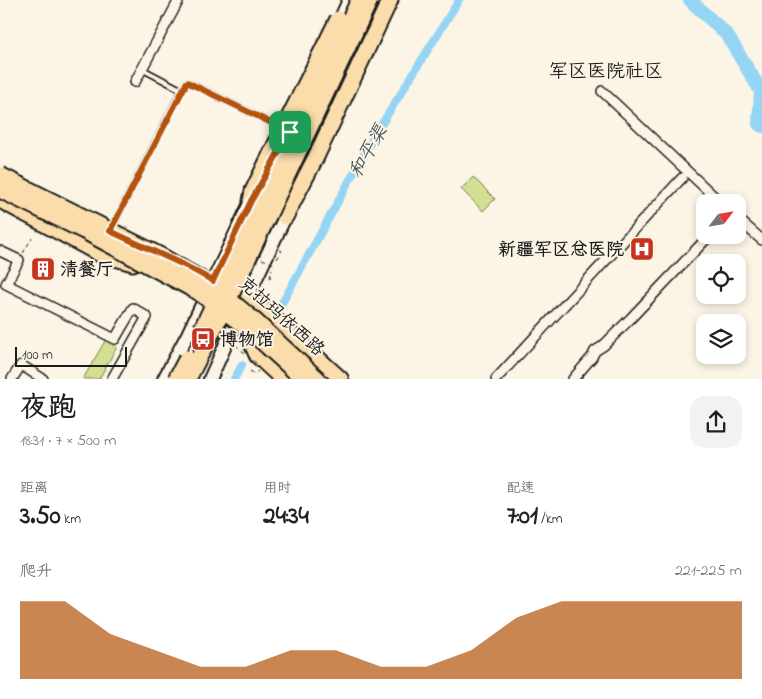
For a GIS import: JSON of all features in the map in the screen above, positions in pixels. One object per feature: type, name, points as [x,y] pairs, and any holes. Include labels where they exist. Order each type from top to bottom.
[{"type":"highway","points":[[251,201],[253,191],[348,0]]},
{"type":"highway","points":[[176,379],[219,294],[358,0]]},
{"type":"highway","points":[[188,379],[228,301],[370,0]]},
{"type":"highway","points":[[286,217],[390,0]]},
{"type":"highway","points":[[0,176],[153,252],[199,278],[248,315],[318,379]]},
{"type":"highway","points":[[0,192],[84,231],[198,292],[247,328],[303,379]]},
{"type":"highway","points":[[0,200],[98,253],[133,263]]},
{"type":"main road","points":[[164,379],[251,201],[290,132],[348,0]]},
{"type":"main road","points":[[210,379],[244,302],[286,217],[284,206],[384,0]]},
{"type":"main road","name":"克拉玛依西路","points":[[0,176],[110,231],[186,266],[213,281],[244,302],[324,379]]},
{"type":"main road","points":[[0,192],[203,301],[248,336],[294,379]]},
{"type":"main road","points":[[244,302],[265,310],[340,379]]},
{"type":"main road","points":[[248,336],[257,356],[282,379]]},
{"type":"street","points":[[135,82],[179,0]]},
{"type":"street","points":[[602,92],[711,194]]},
{"type":"street","points":[[496,379],[682,178]]},
{"type":"street","points":[[746,226],[762,240]]},
{"type":"street","points":[[573,379],[596,351],[630,320],[702,244]]},
{"type":"street","points":[[0,251],[19,260],[6,284],[115,339],[133,308],[147,317],[112,379]]},
{"type":"street","points":[[12,379],[21,365],[42,379]]},
{"type":"lane","points":[[142,69],[182,90]]},
{"type":"lane","points":[[110,231],[187,82],[290,132]]},
{"type":"path","points":[[19,260],[32,238]]},
{"type":"path","points":[[270,278],[274,264],[282,251]]},
{"type":"path","points":[[184,320],[193,324]]},
{"type":"path","points":[[221,336],[230,340],[257,364]]},
{"type":"green space","points":[[473,177],[495,199],[483,211],[461,189]]},
{"type":"green space","points":[[105,341],[117,347],[99,379],[83,379]]},
{"type":"waterway","name":"和平渠","points":[[281,305],[373,138],[459,0]]},
{"type":"waterway","points":[[690,0],[727,35],[761,91],[759,124],[762,126]]},
{"type":"waterway","points":[[234,379],[242,365]]},
{"type":"place","name":"新疆军区总医院","points":[[642,249]]},
{"type":"place","name":"清餐厅","points":[[43,269]]},
{"type":"place","name":"博物馆","points":[[203,339]]},
{"type":"district","name":"军区医院社区","points":[[606,70]]},
{"type":"route","points":[[187,82],[290,132],[251,201],[213,281],[186,266],[110,231],[187,82]]}]
